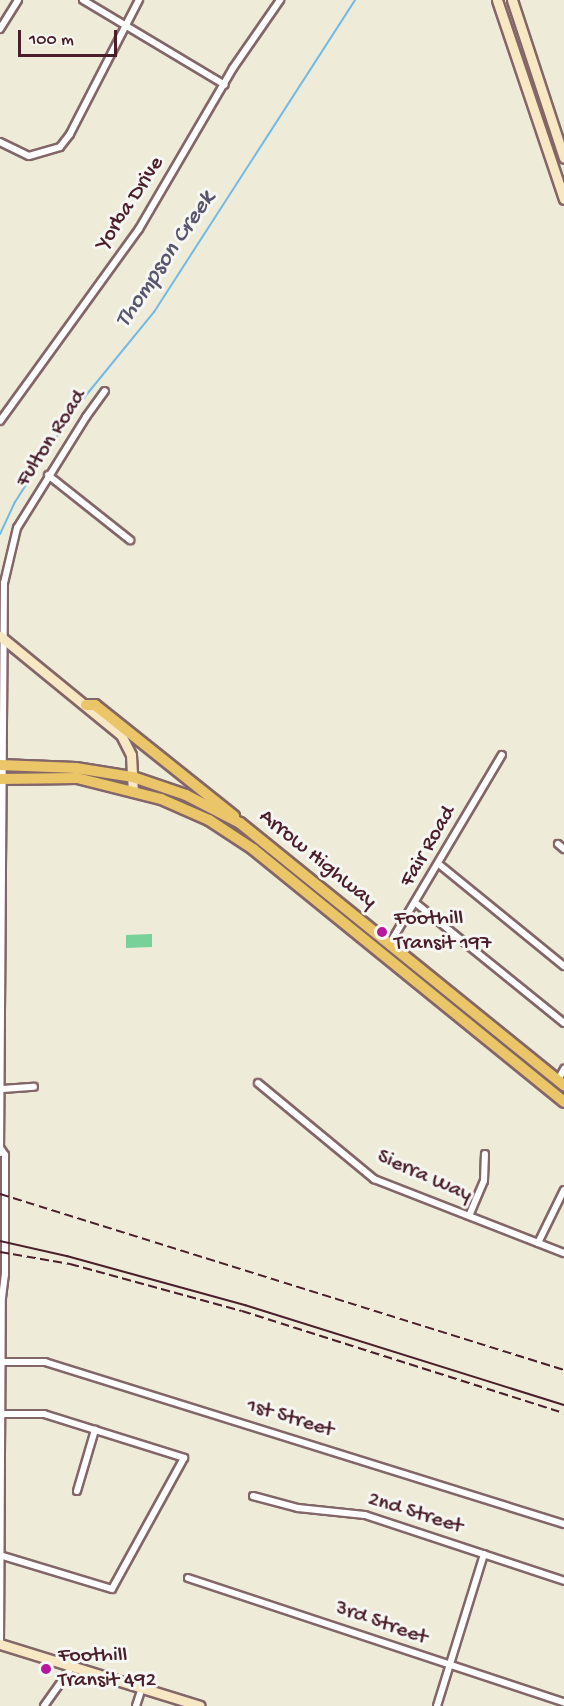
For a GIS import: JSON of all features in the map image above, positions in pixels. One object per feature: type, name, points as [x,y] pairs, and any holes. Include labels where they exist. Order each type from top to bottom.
[{"type":"main road","points":[[497,0],[564,199]]},
{"type":"main road","points":[[512,0],[564,158]]},
{"type":"main road","points":[[1,637],[121,735],[131,755],[133,790]]},
{"type":"main road","points":[[86,705],[95,705],[223,804],[240,823]]},
{"type":"main road","name":"Arrow Highway","points":[[1,765],[76,768],[133,777],[186,795],[240,823],[561,1083]]},
{"type":"main road","points":[[1,779],[77,778],[133,790],[190,811],[233,835],[564,1102]]},
{"type":"main road","points":[[0,1645],[200,1706]]},
{"type":"street","points":[[0,29],[18,0]]},
{"type":"street","points":[[83,0],[225,85]]},
{"type":"street","points":[[0,142],[29,156],[48,154],[60,147],[70,134],[123,24],[139,0]]},
{"type":"street","name":"Yorba Drive","points":[[0,421],[139,229],[225,85],[280,0]]},
{"type":"street","name":"Fulton Road","points":[[0,1645],[3,1556],[1,1297],[5,1292],[5,1155],[1,1151],[1,637],[4,583],[13,539],[48,475],[105,392]]},
{"type":"street","points":[[48,475],[130,540]]},
{"type":"street","name":"Fair Road","points":[[383,955],[417,904],[502,755]]},
{"type":"street","points":[[233,835],[240,823]]},
{"type":"street","points":[[558,844],[564,849]]},
{"type":"street","points":[[440,865],[564,966]]},
{"type":"street","points":[[417,904],[564,1023]]},
{"type":"street","points":[[561,1083],[564,1069]]},
{"type":"street","name":"Sierra Way","points":[[258,1083],[374,1179],[564,1253]]},
{"type":"street","points":[[2,1089],[34,1088]]},
{"type":"street","points":[[469,1216],[484,1181],[485,1154]]},
{"type":"street","points":[[538,1243],[564,1190]]},
{"type":"street","name":"1st Street","points":[[2,1362],[45,1362],[564,1524]]},
{"type":"street","points":[[1,1414],[44,1414],[184,1458],[112,1589],[3,1556]]},
{"type":"street","points":[[77,1491],[95,1430]]},
{"type":"street","name":"2nd Street","points":[[253,1496],[298,1508],[365,1515],[564,1581]]},
{"type":"street","points":[[437,1706],[484,1554]]},
{"type":"street","name":"3rd Street","points":[[188,1578],[564,1702]]},
{"type":"street","points":[[44,1706],[71,1668]]},
{"type":"street","points":[[136,1706],[142,1688]]},
{"type":"green space","points":[[152,934],[152,947],[126,948],[126,935]]},
{"type":"waterway","name":"Thompson Creek","points":[[0,534],[15,502],[74,410],[154,312],[355,0]]},
{"type":"tram line","points":[[0,1241],[67,1256],[245,1305],[564,1405]]},
{"type":"railway","points":[[0,1194],[564,1370]]},
{"type":"railway","points":[[0,1252],[70,1264],[242,1311],[564,1413]]},
{"type":"place","name":"Foothill Transit 197","points":[[382,932]]},
{"type":"place","name":"Foothill Transit 492","points":[[46,1669]]}]
